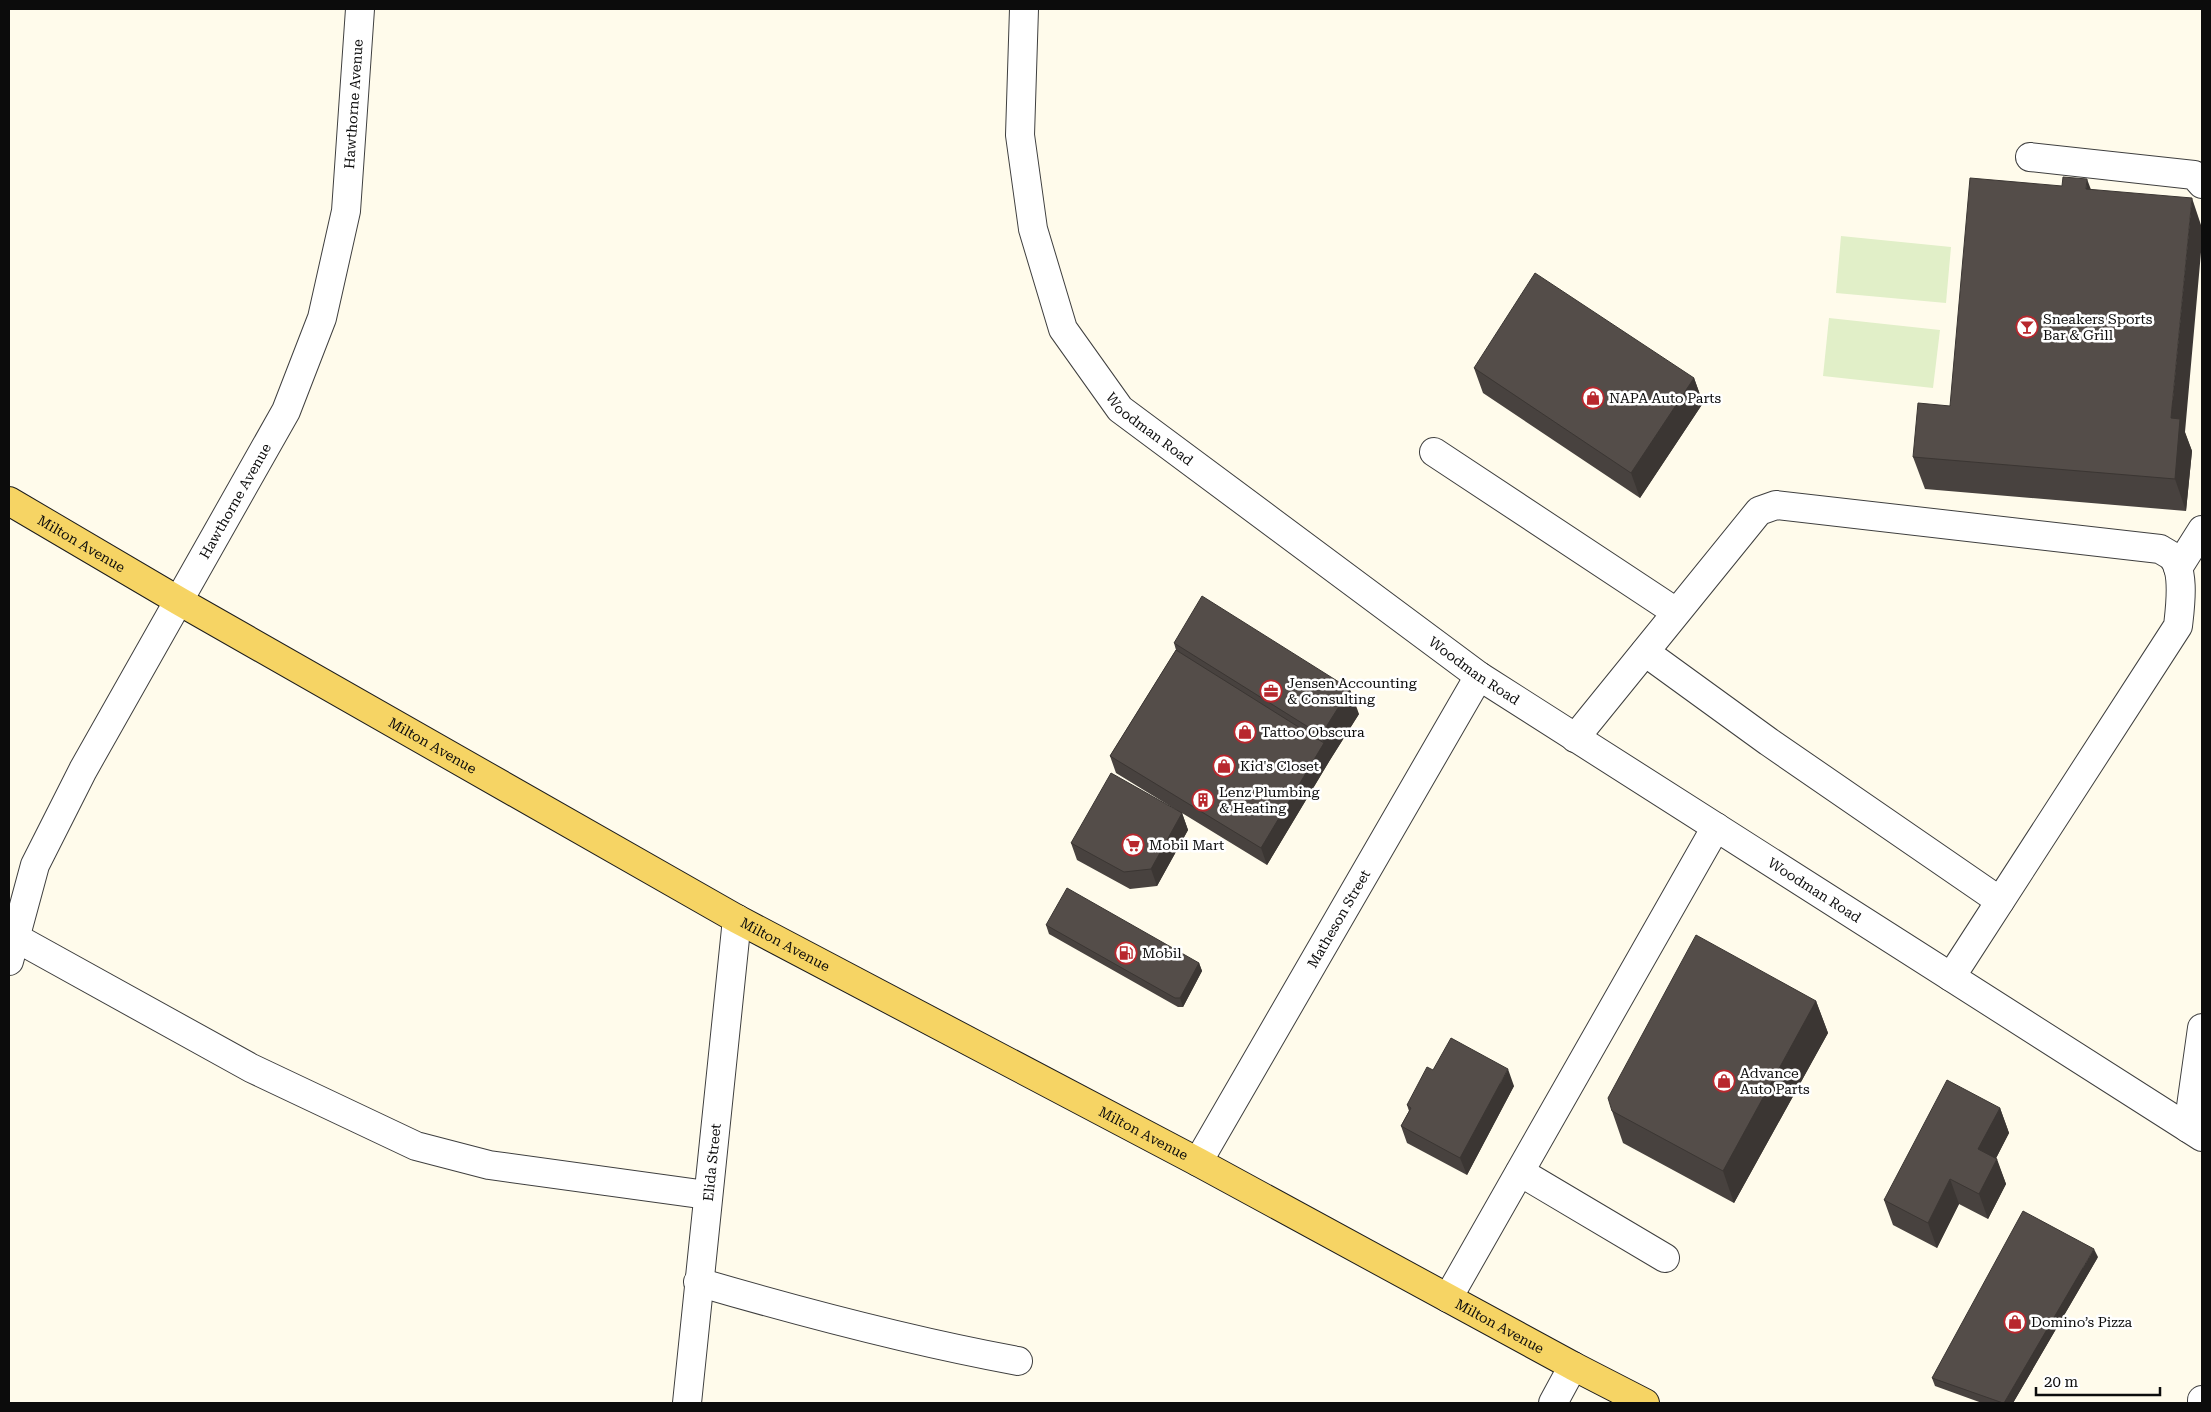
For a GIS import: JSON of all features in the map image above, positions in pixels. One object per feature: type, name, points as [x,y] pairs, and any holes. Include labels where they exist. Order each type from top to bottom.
[{"type":"main road","name":"Milton Avenue","points":[[9,501],[179,601],[737,920],[1198,1162],[1573,1366],[1645,1403]]},
{"type":"main road","name":"Milton Avenue","points":[[1573,1366],[1592,1390],[1615,1403]]},
{"type":"street","name":"Hawthorne Avenue","points":[[11,945],[35,865],[83,770],[286,411],[322,318],[346,211],[360,9]]},
{"type":"street","name":"Woodman Road","points":[[1024,9],[1020,135],[1033,229],[1063,328],[1120,409],[1479,676],[2195,1133]]},
{"type":"street","points":[[2030,157],[2194,175],[2202,184]]},
{"type":"street","points":[[1434,452],[1676,612]]},
{"type":"street","points":[[1575,738],[1759,510],[1776,505],[2160,549],[2172,556],[2178,568],[2181,592],[2178,626],[1951,977]]},
{"type":"street","points":[[2178,568],[2202,530]]},
{"type":"street","points":[[1645,652],[1769,742],[2000,901]]},
{"type":"street","name":"Matheson Street","points":[[1198,1162],[1479,676]]},
{"type":"street","points":[[1448,1298],[1716,827]]},
{"type":"street","name":"Elida Street","points":[[686,1403],[737,920]]},
{"type":"street","points":[[11,945],[251,1068],[416,1146],[489,1165],[707,1195]]},
{"type":"street","points":[[2195,1133],[2202,1030]]},
{"type":"street","points":[[1520,1172],[1665,1258]]},
{"type":"street","points":[[698,1282],[859,1328],[1018,1362]]},
{"type":"street","points":[[1553,1403],[1573,1366]]},
{"type":"green space","points":[[1841,236],[1951,247],[1946,303],[1836,293]]},
{"type":"green space","points":[[1829,318],[1940,330],[1933,388],[1823,376]]},
{"type":"building","points":[[2063,177],[2087,179],[2086,189],[2192,198],[2171,418],[2180,419],[2175,479],[1913,457],[1918,403],[1950,406],[1970,178],[2062,186]]},
{"type":"building","name":"NAPA Auto Parts","points":[[1535,273],[1694,378],[1631,473],[1474,368]]},
{"type":"building","name":"Jensen Accounting & Consulting","points":[[1202,596],[1350,689],[1321,735],[1174,643]]},
{"type":"building","points":[[1176,650],[1324,743],[1261,848],[1110,756]]},
{"type":"building","name":"Mobil Mart","points":[[1111,773],[1182,813],[1151,869],[1124,872],[1071,843]]},
{"type":"building","name":"Mobil","points":[[1067,888],[1199,963],[1180,998],[1175,998],[1046,925]]},
{"type":"building","name":"Advance Auto Parts","points":[[1696,935],[1816,1001],[1723,1171],[1612,1111],[1608,1098]]},
{"type":"building","points":[[1451,1038],[1508,1069],[1460,1158],[1401,1126],[1411,1108],[1407,1105],[1427,1067],[1433,1070]]},
{"type":"building","points":[[1947,1080],[2000,1108],[1978,1149],[1997,1159],[1979,1194],[1950,1179],[1928,1223],[1884,1200]]},
{"type":"building","name":"Domino’s Pizza","points":[[2023,1211],[2094,1249],[2003,1403],[1932,1378]]},
{"type":"place","name":"Sneakers Sports Bar & Grill","points":[[2027,327]]},
{"type":"place","name":"NAPA Auto Parts","points":[[1593,398]]},
{"type":"place","name":"Jensen Accounting & Consulting","points":[[1271,691]]},
{"type":"place","name":"Tattoo Obscura","points":[[1245,732]]},
{"type":"place","name":"Kid's Closet","points":[[1224,766]]},
{"type":"place","name":"Lenz Plumbing & Heating","points":[[1203,800]]},
{"type":"place","name":"Mobil Mart","points":[[1133,845]]},
{"type":"place","name":"Mobil","points":[[1126,953]]},
{"type":"place","name":"Advance Auto Parts","points":[[1724,1081]]},
{"type":"place","name":"Domino’s Pizza","points":[[2015,1322]]}]
